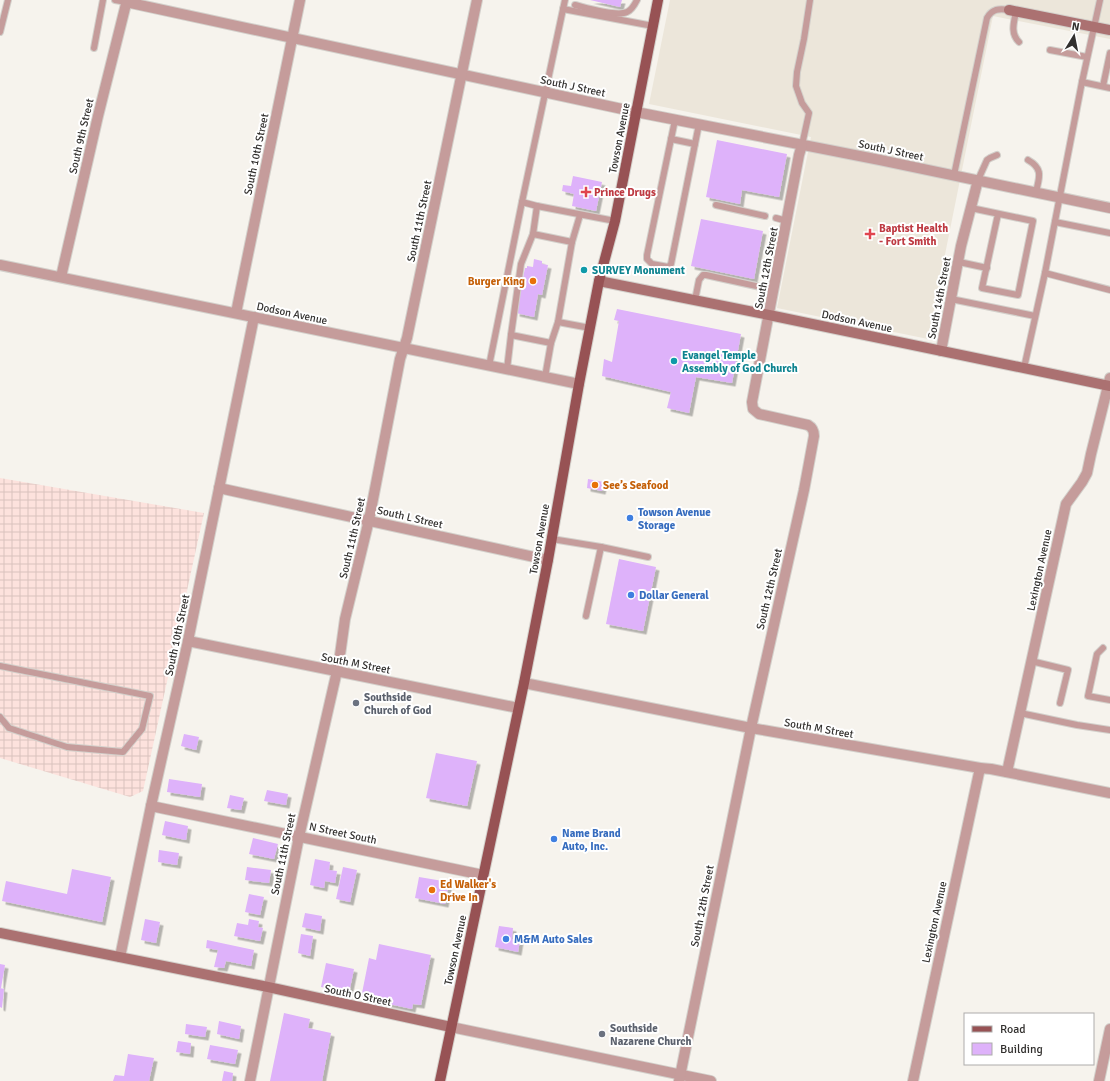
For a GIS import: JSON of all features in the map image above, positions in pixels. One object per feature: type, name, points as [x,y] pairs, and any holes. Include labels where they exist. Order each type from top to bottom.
[{"type":"main road","name":"Towson Avenue","points":[[440,1081],[524,683],[599,281],[614,222],[658,0]]},
{"type":"street","name":"South 10th Street","points":[[236,313],[300,0]]},
{"type":"street","name":"South 11th Street","points":[[250,1081],[299,837],[337,671],[345,619],[369,520],[400,359],[407,338],[477,0]]},
{"type":"street","name":"South J Street","points":[[127,1],[636,112],[954,175],[1110,208]]},
{"type":"street","name":"South 9th Street","points":[[61,277],[98,116],[127,1]]},
{"type":"street","points":[[1013,11],[1110,30]]},
{"type":"street","name":"South 12th Street","points":[[680,1078],[751,728],[804,490],[814,436],[814,431],[808,425],[760,414],[752,409],[752,402],[802,145]]},
{"type":"street","name":"South 14th Street","points":[[940,351],[978,180]]},
{"type":"street","name":"Dodson Avenue","points":[[0,265],[579,384]]},
{"type":"street","name":"Dodson Avenue","points":[[599,281],[1024,368],[1110,383]]},
{"type":"street","name":"South 10th Street","points":[[120,957],[151,806],[188,641],[254,317]]},
{"type":"street","name":"Lexington Avenue","points":[[1007,772],[1066,504],[1087,473],[1110,383]]},
{"type":"street","name":"South L Street","points":[[219,488],[548,560]]},
{"type":"street","name":"South M Street","points":[[188,641],[518,708]]},
{"type":"street","name":"South M Street","points":[[524,683],[751,728],[991,769],[1110,793]]},
{"type":"street","name":"Lexington Avenue","points":[[912,1081],[980,768]]},
{"type":"street","name":"N Street South","points":[[151,806],[483,875]]},
{"type":"street","name":"South O Street","points":[[0,933],[268,987],[680,1078],[711,1081]]},
{"type":"street","points":[[1099,1081],[1110,1029]]},
{"type":"lane","points":[[0,32],[8,0]]},
{"type":"lane","points":[[94,48],[103,0]]},
{"type":"lane","points":[[115,0],[127,1]]},
{"type":"lane","points":[[489,366],[565,0]]},
{"type":"lane","points":[[563,9],[575,5],[617,14],[627,12],[632,8],[637,0]]},
{"type":"lane","points":[[802,145],[809,113],[802,103],[796,86],[797,72],[810,0]]},
{"type":"lane","points":[[1024,368],[1045,273],[1082,82],[1100,0]]},
{"type":"lane","points":[[575,5],[653,26]]},
{"type":"lane","points":[[954,175],[987,18],[992,11],[1002,9],[1013,11],[1014,37],[1019,42]]},
{"type":"lane","points":[[1050,50],[1088,57]]},
{"type":"lane","points":[[1103,86],[1110,53]]},
{"type":"lane","points":[[1082,82],[1110,88]]},
{"type":"lane","points":[[674,120],[647,255],[647,259],[652,264],[668,267],[671,264],[699,124]]},
{"type":"lane","points":[[671,139],[695,144]]},
{"type":"lane","points":[[978,180],[987,160],[997,155]]},
{"type":"lane","points":[[1028,160],[1034,164],[1039,171],[1036,192]]},
{"type":"lane","points":[[522,202],[614,222]]},
{"type":"lane","points":[[716,205],[765,216]]},
{"type":"lane","points":[[507,370],[521,264],[533,234],[537,206]]},
{"type":"lane","points":[[971,208],[1033,221],[1018,295],[982,288],[998,214]]},
{"type":"lane","points":[[545,377],[551,342],[558,322],[572,242],[580,215]]},
{"type":"lane","points":[[776,218],[787,221]]},
{"type":"lane","points":[[1055,222],[1110,233]]},
{"type":"lane","points":[[533,234],[572,242]]},
{"type":"lane","points":[[959,262],[987,268]]},
{"type":"lane","points":[[1045,273],[1110,290]]},
{"type":"lane","points":[[695,300],[700,280],[706,275],[774,290]]},
{"type":"lane","points":[[951,298],[1035,316]]},
{"type":"lane","points":[[558,322],[590,328]]},
{"type":"lane","points":[[511,335],[551,342]]},
{"type":"lane","points":[[552,539],[648,557]]},
{"type":"lane","points":[[586,616],[601,547]]},
{"type":"lane","points":[[1102,648],[1097,654],[1088,696],[1110,700]]},
{"type":"lane","points":[[1031,661],[1068,670],[1060,703]]},
{"type":"lane","points":[[0,666],[150,696],[142,729],[123,752],[67,747],[9,728],[0,717]]},
{"type":"lane","points":[[1020,713],[1077,725],[1110,730]]},
{"type":"shaded area","name":"Baptist Health - Fort Smith","points":[[670,0],[1110,0],[1110,39],[993,16],[928,339],[777,308],[811,137],[649,104]]},
{"type":"shaded area","points":[[0,478],[204,513],[143,791],[130,797],[0,758]]},
{"type":"building","points":[[590,0],[622,0],[620,7]]},
{"type":"building","points":[[717,140],[787,154],[779,197],[742,190],[740,204],[706,197]]},
{"type":"building","points":[[573,176],[602,182],[596,211],[572,206],[574,194],[562,191],[563,185],[571,186]]},
{"type":"building","points":[[701,219],[763,231],[754,279],[691,266]]},
{"type":"building","name":"Burger King","points":[[534,259],[542,261],[542,264],[548,265],[542,295],[538,294],[534,317],[516,313],[525,268],[527,268],[527,266],[533,267]]},
{"type":"building","name":"Evangel Temple Assembly of God Church","points":[[617,309],[741,334],[732,383],[696,377],[689,413],[667,408],[671,392],[602,376],[604,359],[612,362],[619,321],[614,320]]},
{"type":"building","name":"See’s Seafood","points":[[588,479],[604,482],[602,491],[587,488]]},
{"type":"building","name":"Dollar General","points":[[619,559],[656,567],[643,631],[606,624]]},
{"type":"building","points":[[184,734],[199,737],[196,750],[181,746]]},
{"type":"building","points":[[436,753],[477,761],[467,806],[426,798]]},
{"type":"building","points":[[169,779],[202,784],[200,797],[167,792]]},
{"type":"building","points":[[267,790],[288,794],[286,805],[264,801]]},
{"type":"building","points":[[230,795],[244,798],[241,810],[227,808]]},
{"type":"building","points":[[165,821],[188,826],[186,840],[162,835]]},
{"type":"building","points":[[253,838],[278,844],[274,859],[249,854]]},
{"type":"building","points":[[159,850],[179,853],[177,865],[158,862]]},
{"type":"building","points":[[315,859],[330,862],[329,870],[337,871],[335,883],[325,881],[324,888],[310,885]]},
{"type":"building","points":[[247,867],[271,870],[269,883],[245,880]]},
{"type":"building","points":[[343,867],[357,870],[350,902],[336,899]]},
{"type":"building","points":[[72,869],[111,877],[102,922],[2,901],[6,881],[67,894]]},
{"type":"building","name":"Ed Walker's Drive In","points":[[419,877],[449,882],[445,904],[415,898]]},
{"type":"building","points":[[249,894],[264,897],[260,915],[245,912]]},
{"type":"building","points":[[305,913],[322,916],[320,931],[302,927]]},
{"type":"building","points":[[145,919],[160,922],[156,943],[141,940]]},
{"type":"building","points":[[249,919],[259,921],[258,927],[263,928],[260,941],[234,936],[237,923],[248,925]]},
{"type":"building","name":"M&M Auto Sales","points":[[499,926],[513,928],[512,939],[520,940],[518,952],[495,947]]},
{"type":"building","points":[[301,934],[313,936],[310,956],[298,953]]},
{"type":"building","points":[[207,940],[254,950],[251,966],[226,961],[224,968],[214,967],[218,950],[206,948]]},
{"type":"building","points":[[379,944],[431,955],[421,1005],[413,1004],[412,1009],[361,998],[369,958],[376,960]]},
{"type":"building","points":[[326,963],[354,969],[349,993],[321,987]]},
{"type":"building","points":[[0,964],[5,965],[1,988],[0,988]]},
{"type":"building","points":[[0,988],[4,989],[2,1008],[0,1007]]},
{"type":"building","points":[[284,1013],[310,1019],[308,1028],[331,1033],[322,1081],[270,1081]]},
{"type":"building","points":[[219,1021],[241,1026],[239,1039],[217,1034]]},
{"type":"building","points":[[186,1024],[207,1027],[205,1037],[185,1034]]},
{"type":"building","points":[[178,1041],[191,1043],[190,1054],[176,1052]]},
{"type":"building","points":[[210,1045],[238,1050],[235,1064],[207,1059]]},
{"type":"building","points":[[128,1054],[154,1058],[149,1081],[113,1081],[115,1075],[124,1076]]},
{"type":"building","points":[[224,1071],[233,1073],[232,1081],[222,1081]]},
{"type":"place","name":"Prince Drugs","points":[[586,192]]},
{"type":"place","name":"Baptist Health - Fort Smith","points":[[870,234]]},
{"type":"place","name":"SURVEY Monument","points":[[584,270]]},
{"type":"place","name":"Burger King","points":[[533,281]]},
{"type":"place","name":"Evangel Temple Assembly of God Church","points":[[674,361]]},
{"type":"place","name":"See’s Seafood","points":[[595,485]]},
{"type":"place","name":"Towson Avenue Storage","points":[[630,518]]},
{"type":"place","name":"Dollar General","points":[[631,595]]},
{"type":"place","name":"Southside Church of God","points":[[356,703]]},
{"type":"place","name":"Name Brand Auto, Inc.","points":[[554,839]]},
{"type":"place","name":"Ed Walker's Drive In","points":[[432,890]]},
{"type":"place","name":"M&M Auto Sales","points":[[506,939]]},
{"type":"place","name":"Southside Nazarene Church","points":[[602,1034]]}]
